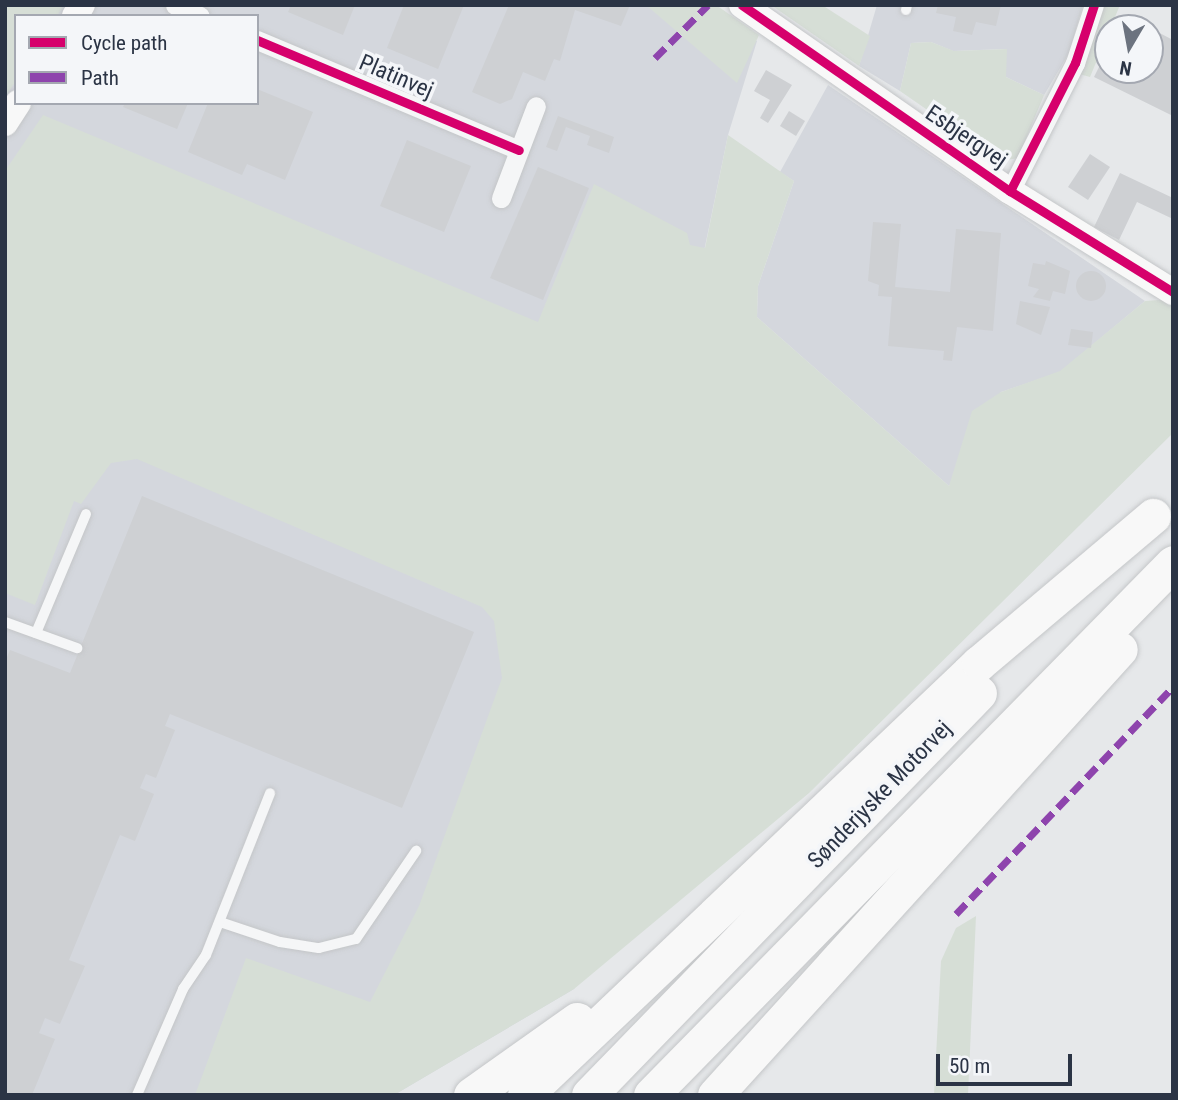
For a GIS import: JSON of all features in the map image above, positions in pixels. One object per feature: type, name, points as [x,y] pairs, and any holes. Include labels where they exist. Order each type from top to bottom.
[{"type":"highway","points":[[525,1095],[979,663],[1163,506]]},
{"type":"highway","name":"Sønderjyske Motorvej","points":[[589,1095],[1163,506]]},
{"type":"highway","name":"Sønderjyske Motorvej","points":[[650,1095],[1173,563]]},
{"type":"highway","points":[[715,1095],[815,980],[1173,593]]},
{"type":"highway","points":[[471,1095],[717,910]]},
{"type":"highway","points":[[698,1095],[815,980]]},
{"type":"main road","name":"Esbjergvej","points":[[742,5],[1010,191],[1173,292]]},
{"type":"main road","points":[[5,123],[17,105]]},
{"type":"street","points":[[175,5],[195,14]]},
{"type":"street","points":[[1010,191],[1075,63],[1094,5]]},
{"type":"street","name":"Platinvej","points":[[259,41],[519,150]]},
{"type":"street","points":[[501,198],[536,106]]},
{"type":"lane","points":[[36,633],[86,514]]},
{"type":"lane","points":[[5,622],[77,648]]},
{"type":"lane","points":[[137,1095],[183,989],[220,922],[271,793]]},
{"type":"lane","points":[[220,922],[279,942],[319,948],[356,939],[416,851]]},
{"type":"shaded area","points":[[5,5],[708,5],[757,41],[728,135],[681,363],[791,484],[574,989],[394,1095],[5,1095]]},
{"type":"shaded area","points":[[5,5],[64,5],[58,14],[14,14],[14,84],[5,97]]},
{"type":"shaded area","points":[[646,5],[716,5],[759,35],[737,83]]},
{"type":"shaded area","points":[[771,5],[822,5],[870,36],[859,66]]},
{"type":"shaded area","points":[[877,5],[1083,5],[1069,53],[1044,95],[1006,77],[1006,49],[953,51],[931,42],[911,43],[900,91],[859,66]]},
{"type":"shaded area","points":[[1101,5],[1120,5],[1116,14],[1098,14]]},
{"type":"shaded area","points":[[1094,27],[1094,67],[1090,77],[1079,74]]},
{"type":"shaded area","points":[[931,42],[954,51],[1007,49],[1006,77],[1044,95],[1018,158],[1001,161],[900,91],[911,43]]},
{"type":"shaded area","points":[[828,85],[1145,301],[1060,372],[1001,392],[949,486],[757,317],[758,286],[794,181],[780,172]]},
{"type":"shaded area","points":[[43,115],[538,322],[594,184],[687,233],[690,245],[705,248],[728,135],[794,181],[758,286],[757,317],[949,486],[972,411],[1001,392],[1060,371],[1145,301],[1173,299],[1173,433],[809,793],[574,989],[394,1095],[195,1095],[246,958],[370,1002],[419,906],[502,678],[494,621],[482,607],[137,459],[111,463],[81,504],[74,501],[35,605],[5,593],[5,171]]},
{"type":"shaded area","points":[[976,916],[968,1095],[934,1095],[941,961],[956,928]]},
{"type":"building","points":[[291,5],[355,5],[343,35],[288,12]]},
{"type":"building","points":[[404,5],[464,5],[438,69],[387,48]]},
{"type":"building","points":[[509,5],[630,5],[621,26],[575,10],[560,61],[554,59],[545,81],[523,72],[512,99],[500,104],[472,92]]},
{"type":"building","points":[[938,5],[1001,5],[996,26],[976,22],[972,35],[953,31],[956,17],[936,13]]},
{"type":"building","points":[[1164,35],[1173,40],[1173,116],[1108,84],[1164,84]]},
{"type":"building","points":[[766,70],[792,85],[768,123],[760,118],[770,100],[754,91]]},
{"type":"building","points":[[259,90],[313,112],[285,180],[247,164],[242,175],[188,152],[207,105],[259,105]]},
{"type":"building","points":[[124,105],[187,105],[177,129],[123,107]]},
{"type":"building","points":[[789,111],[805,121],[796,136],[780,126]]},
{"type":"building","points":[[558,116],[614,137],[609,153],[587,145],[590,136],[566,127],[557,151],[546,147]]},
{"type":"building","points":[[407,140],[471,166],[444,232],[380,206]]},
{"type":"building","points":[[1090,154],[1110,167],[1088,200],[1068,187]]},
{"type":"building","points":[[538,167],[589,188],[543,300],[490,278]]},
{"type":"building","points":[[1120,173],[1173,198],[1173,219],[1137,202],[1119,240],[1094,227]]},
{"type":"building","points":[[873,222],[901,224],[895,287],[950,292],[956,229],[1001,233],[993,331],[957,327],[952,361],[943,360],[944,351],[888,346],[892,297],[878,296],[879,285],[868,281]]},
{"type":"building","points":[[1046,261],[1070,271],[1065,294],[1053,291],[1050,301],[1033,297],[1039,289],[1028,286],[1033,263],[1045,265]]},
{"type":"building","points":[[1091,271],[1102,275],[1106,286],[1102,297],[1091,301],[1080,297],[1076,286],[1080,275]]},
{"type":"building","points":[[1020,301],[1050,307],[1041,335],[1016,324]]},
{"type":"building","points":[[1071,329],[1093,332],[1091,348],[1068,345]]},
{"type":"building","points":[[142,496],[474,632],[402,808],[170,714],[165,726],[175,730],[156,778],[146,774],[140,788],[154,794],[135,841],[120,835],[69,960],[85,966],[60,1024],[45,1018],[39,1033],[55,1039],[32,1095],[5,1095],[5,662],[10,650],[70,673]]},
{"type":"marked path","points":[[655,58],[708,5]]},
{"type":"marked path","points":[[956,914],[1173,687]]},
{"type":"cycle path","points":[[742,5],[1010,191],[1173,292]]},
{"type":"cycle path","points":[[1010,191],[1075,63],[1094,5]]},
{"type":"cycle path","points":[[259,41],[519,150]]}]
